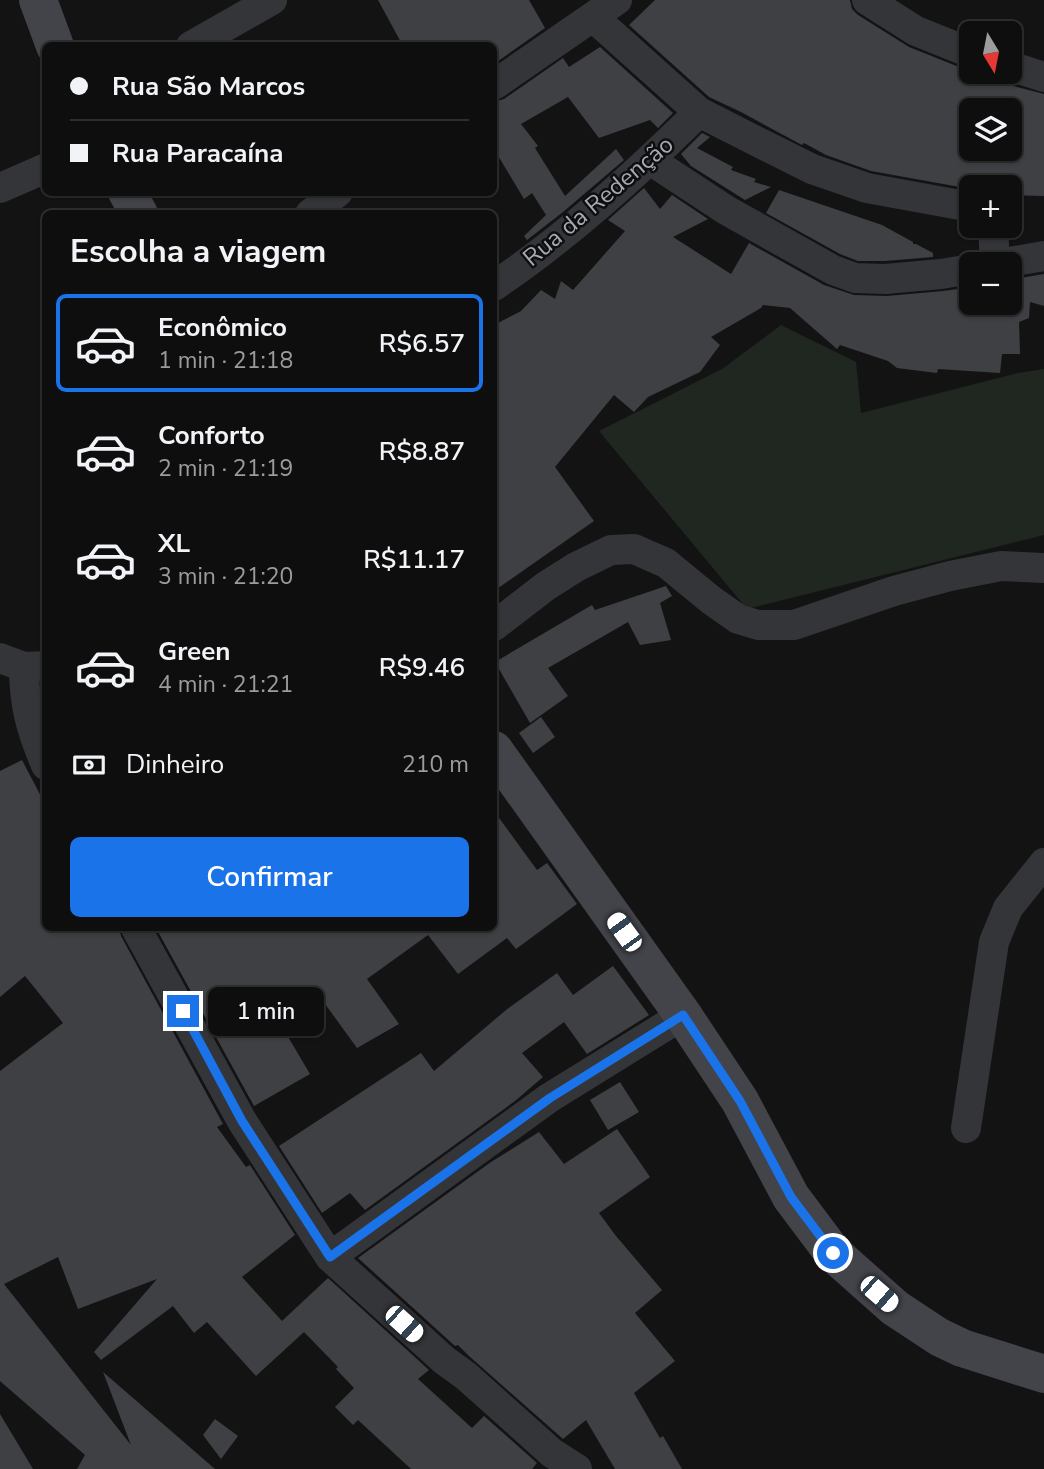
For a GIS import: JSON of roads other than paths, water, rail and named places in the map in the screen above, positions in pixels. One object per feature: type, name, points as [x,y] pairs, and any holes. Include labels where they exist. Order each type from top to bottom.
[{"type":"main road","points":[[38,0],[54,42]]},
{"type":"main road","points":[[497,754],[683,1015],[740,1101],[791,1197],[833,1253],[895,1308],[939,1337],[961,1348],[1044,1374]]},
{"type":"street","points":[[198,42],[272,0]]},
{"type":"street","points":[[867,0],[916,31],[959,48]]},
{"type":"street","points":[[497,83],[605,9],[699,112],[812,169],[834,177],[867,188],[959,205]]},
{"type":"street","points":[[1022,70],[1044,77]]},
{"type":"street","name":"Rua da Redenção","points":[[497,284],[573,226],[650,160],[699,112]]},
{"type":"street","points":[[650,160],[726,210],[833,270],[855,278],[885,279],[959,271]]},
{"type":"street","points":[[0,188],[42,170]]},
{"type":"street","points":[[315,210],[333,196]]},
{"type":"street","points":[[1022,260],[1044,256]]},
{"type":"street","points":[[497,624],[546,586],[576,567],[611,551],[634,549],[666,563],[738,619],[758,625],[794,625],[894,591],[1000,566],[1044,568]]},
{"type":"street","points":[[23,664],[28,714],[42,756]]},
{"type":"street","points":[[966,1128],[993,942],[1008,908],[1044,863]]},
{"type":"street","points":[[138,931],[242,1121],[330,1257],[552,1453],[577,1469]]},
{"type":"street","points":[[330,1257],[550,1098],[683,1015]]}]
